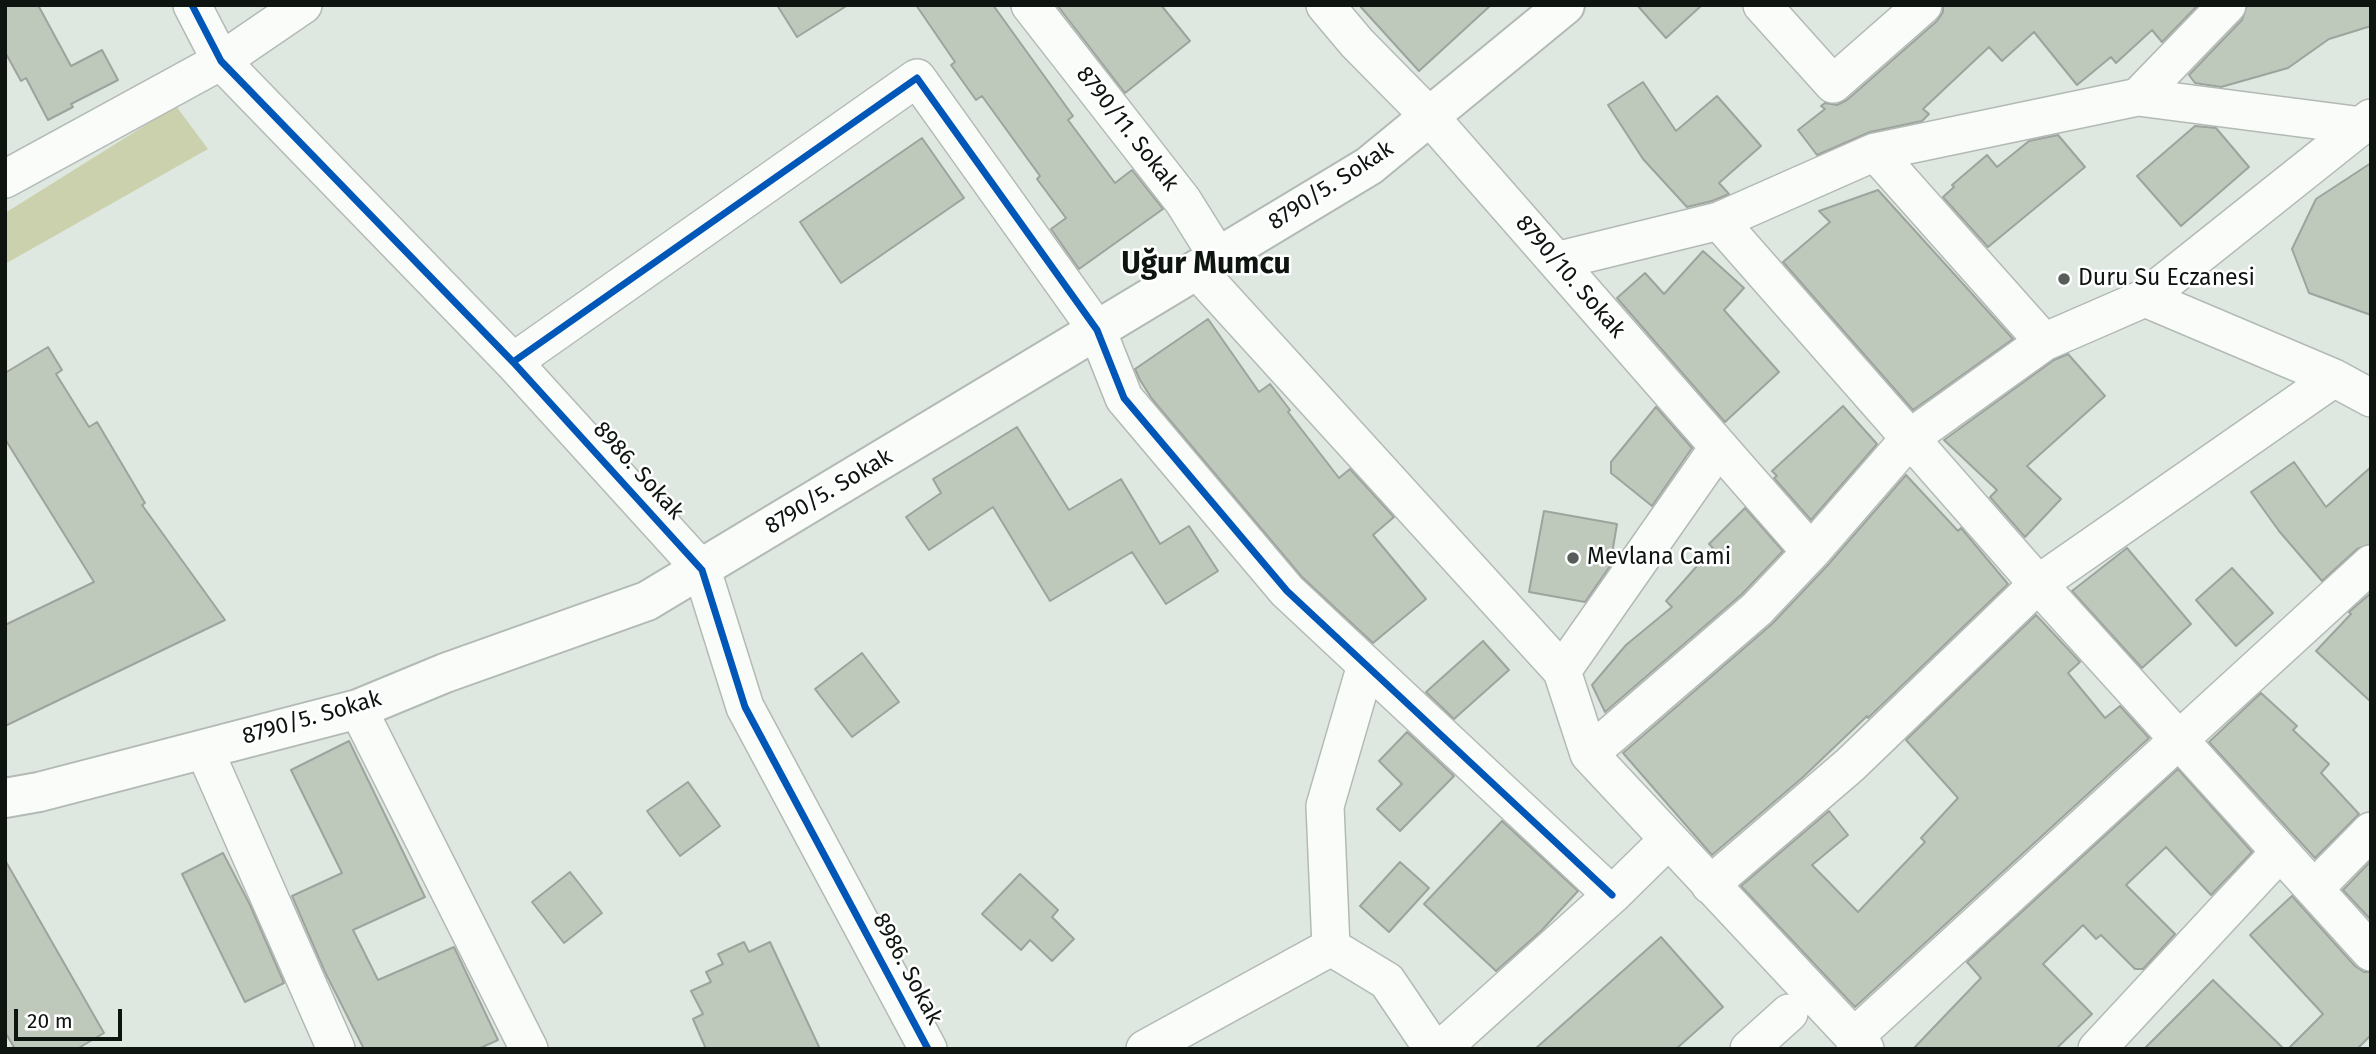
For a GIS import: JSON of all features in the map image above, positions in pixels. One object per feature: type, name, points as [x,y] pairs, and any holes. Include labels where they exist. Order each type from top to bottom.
[{"type":"main road","name":"8790/5. Sokak","points":[[5,798],[39,792],[358,709],[445,673],[648,601],[1369,166],[1430,117],[1544,11]]},
{"type":"street","name":"8986. Sokak","points":[[192,5],[221,61],[513,362],[702,569],[746,707],[928,1049]]},
{"type":"street","points":[[5,179],[221,61],[303,5]]},
{"type":"street","name":"8790/11. Sokak","points":[[1030,5],[1183,201],[1208,263],[1562,671]]},
{"type":"street","name":"8790/10. Sokak","points":[[1325,5],[1357,43],[1430,117],[1811,552]]},
{"type":"street","points":[[1762,5],[1833,85],[1923,5]]},
{"type":"street","points":[[2138,97],[2227,5]]},
{"type":"street","points":[[513,362],[917,78],[1097,330],[1124,398],[1287,592],[1612,895]]},
{"type":"street","points":[[1556,261],[1719,221],[1875,152],[2138,97],[2366,122]]},
{"type":"street","points":[[1589,754],[1757,609],[1811,552],[1910,438],[2044,342],[2144,298],[2366,122]]},
{"type":"street","points":[[1875,152],[2044,342]]},
{"type":"street","points":[[1719,221],[2038,584],[2371,952]]},
{"type":"street","points":[[2144,298],[2334,379],[2371,398]]},
{"type":"street","points":[[1710,885],[1850,765],[2038,584],[2334,379]]},
{"type":"street","points":[[1718,447],[1562,671],[1589,754],[1859,1043],[2178,738],[2371,564]]},
{"type":"street","points":[[1331,947],[1325,806],[1366,665]]},
{"type":"street","points":[[358,709],[529,1049]]},
{"type":"street","points":[[204,749],[336,1049]]},
{"type":"street","points":[[2314,889],[2371,831]]},
{"type":"street","points":[[1441,1049],[1612,895],[1668,840]]},
{"type":"street","points":[[2097,1049],[2280,852]]},
{"type":"street","points":[[1145,1049],[1331,947]]},
{"type":"street","points":[[1331,947],[1387,981],[1433,1049]]},
{"type":"street","points":[[1749,1049],[1789,1013]]},
{"type":"green space","points":[[176,106],[208,149],[5,264],[5,213]]},
{"type":"building","points":[[5,5],[38,5],[71,66],[102,50],[118,80],[71,104],[73,107],[48,120],[26,78],[21,81],[5,52]]},
{"type":"building","points":[[777,5],[848,5],[797,37]]},
{"type":"building","points":[[916,5],[993,5],[1073,116],[1068,120],[1115,183],[1132,170],[1163,209],[1079,269],[1051,229],[1066,218],[1037,179],[1040,176],[982,96],[976,100],[951,65],[955,62]]},
{"type":"building","points":[[1057,5],[1161,5],[1190,41],[1125,93]]},
{"type":"building","points":[[1359,5],[1491,5],[1419,71]]},
{"type":"building","points":[[1637,5],[1702,5],[1666,38]]},
{"type":"building","points":[[1943,5],[2198,5],[2162,42],[2152,30],[2116,63],[2111,57],[2077,85],[2034,32],[2002,61],[1989,47],[1923,109],[1929,114],[1922,121],[1870,132],[1817,155],[1798,130],[1825,109],[1821,106],[1825,103],[1837,105],[1847,100],[1937,21],[1943,12]]},
{"type":"building","points":[[2247,5],[2371,5],[2371,26],[2329,39],[2288,68],[2221,87],[2195,83],[2189,75],[2242,20]]},
{"type":"building","points":[[1643,82],[1676,131],[1717,96],[1761,146],[1719,183],[1729,194],[1687,207],[1643,159],[1608,105]]},
{"type":"building","points":[[2195,126],[2216,128],[2249,167],[2181,226],[2137,176]]},
{"type":"building","points":[[2058,135],[2085,167],[1988,247],[1943,197],[1954,187],[1952,185],[1987,155],[1997,167],[2029,141]]},
{"type":"building","points":[[922,138],[964,198],[841,283],[800,222]]},
{"type":"building","points":[[2371,163],[2371,315],[2309,293],[2292,249],[2316,199]]},
{"type":"building","points":[[1878,190],[2013,339],[1913,410],[1783,262],[1830,222],[1819,211]]},
{"type":"building","points":[[1703,251],[1744,288],[1724,310],[1779,372],[1725,422],[1617,298],[1645,273],[1664,294]]},
{"type":"building","points":[[1208,319],[1259,392],[1270,384],[1339,478],[1350,469],[1394,517],[1373,535],[1426,599],[1373,643],[1302,577],[1152,399],[1140,380],[1135,369]]},
{"type":"building","points":[[48,347],[62,370],[56,374],[89,427],[97,422],[145,503],[142,505],[225,620],[5,726],[5,625],[94,582],[5,439],[5,373]]},
{"type":"building","points":[[2068,354],[2105,396],[2027,466],[2061,499],[2025,537],[1990,497],[1997,490],[1944,440],[2054,360]]},
{"type":"building","points":[[1843,406],[1877,444],[1811,520],[1774,478],[1777,476],[1772,471]]},
{"type":"building","points":[[1656,407],[1692,448],[1652,506],[1611,473],[1611,462]]},
{"type":"building","points":[[1017,427],[1069,510],[1121,479],[1160,544],[1189,526],[1218,571],[1166,604],[1132,552],[1050,601],[993,507],[929,550],[906,517],[941,493],[933,479]]},
{"type":"building","points":[[2294,462],[2326,507],[2371,467],[2371,544],[2357,549],[2322,581],[2279,531],[2251,492]]},
{"type":"building","points":[[1906,475],[1958,531],[1961,528],[2008,584],[1868,718],[1867,716],[1802,778],[1712,855],[1623,753],[1772,624],[1827,566]]},
{"type":"building","points":[[1745,508],[1783,551],[1742,594],[1605,712],[1592,685],[1626,645],[1672,607],[1666,601],[1713,548],[1709,544]]},
{"type":"building","name":"Mevlana Cami","points":[[1544,511],[1617,524],[1610,566],[1585,602],[1529,592]]},
{"type":"building","points":[[2127,548],[2191,624],[2142,668],[2072,591]]},
{"type":"building","points":[[2232,568],[2273,613],[2236,646],[2196,600]]},
{"type":"building","points":[[2371,593],[2371,702],[2316,651],[2351,614],[2349,612]]},
{"type":"building","points":[[2036,615],[2080,662],[2068,673],[2105,718],[2120,706],[2149,738],[1855,1007],[1741,886],[1829,811],[1848,835],[1812,865],[1858,912],[1925,842],[1921,838],[1958,798],[1906,740]]},
{"type":"building","points":[[1483,641],[1509,670],[1454,719],[1426,692]]},
{"type":"building","points":[[862,653],[899,702],[852,737],[815,689]]},
{"type":"building","points":[[2261,693],[2297,726],[2293,730],[2329,764],[2321,773],[2359,814],[2315,858],[2209,742]]},
{"type":"building","points":[[1407,732],[1454,776],[1400,831],[1377,809],[1402,784],[1379,761]]},
{"type":"building","points":[[349,741],[425,897],[353,930],[378,980],[454,947],[498,1040],[478,1049],[364,1049],[325,972],[292,896],[342,873],[291,770]]},
{"type":"building","points":[[2178,769],[2252,852],[2211,895],[2166,847],[2126,885],[2175,934],[2143,969],[2135,969],[2101,935],[2096,939],[2083,925],[2043,964],[2092,1014],[2056,1049],[1913,1049],[1981,978],[1967,962]]},
{"type":"building","points":[[688,782],[720,826],[680,856],[647,811]]},
{"type":"building","points":[[1502,821],[1578,891],[1541,931],[1496,971],[1424,904]]},
{"type":"building","points":[[223,853],[250,905],[284,983],[245,1002],[182,874]]},
{"type":"building","points":[[5,860],[104,1033],[77,1049],[15,1049],[5,1032]]},
{"type":"building","points":[[2371,861],[2371,920],[2343,890]]},
{"type":"building","points":[[1400,862],[1429,888],[1389,932],[1360,906]]},
{"type":"building","points":[[570,872],[602,913],[564,943],[532,902]]},
{"type":"building","points":[[1020,874],[1058,910],[1052,917],[1074,939],[1052,961],[1030,940],[1021,950],[982,914]]},
{"type":"building","points":[[2292,896],[2355,966],[2364,972],[2371,972],[2371,1035],[2357,1049],[2288,1049],[2323,1014],[2250,935]]},
{"type":"building","points":[[1661,937],[1723,1007],[1676,1049],[1535,1049]]},
{"type":"building","points":[[744,942],[749,952],[770,942],[820,1049],[706,1049],[693,1019],[703,1014],[691,991],[711,982],[706,972],[723,964],[718,954]]},
{"type":"building","points":[[2213,980],[2284,1049],[2144,1049]]},
{"type":"cycle path","points":[[192,5],[221,61],[513,362],[702,570],[745,707],[928,1049]]},
{"type":"cycle path","points":[[513,362],[917,78],[1097,330],[1124,398],[1287,591],[1612,895]]},
{"type":"place","name":"Duru Su Eczanesi","points":[[2064,279]]},
{"type":"place","name":"Mevlana Cami","points":[[1573,558]]},
{"type":"district","name":"Uğur Mumcu","points":[[1206,265]]}]
